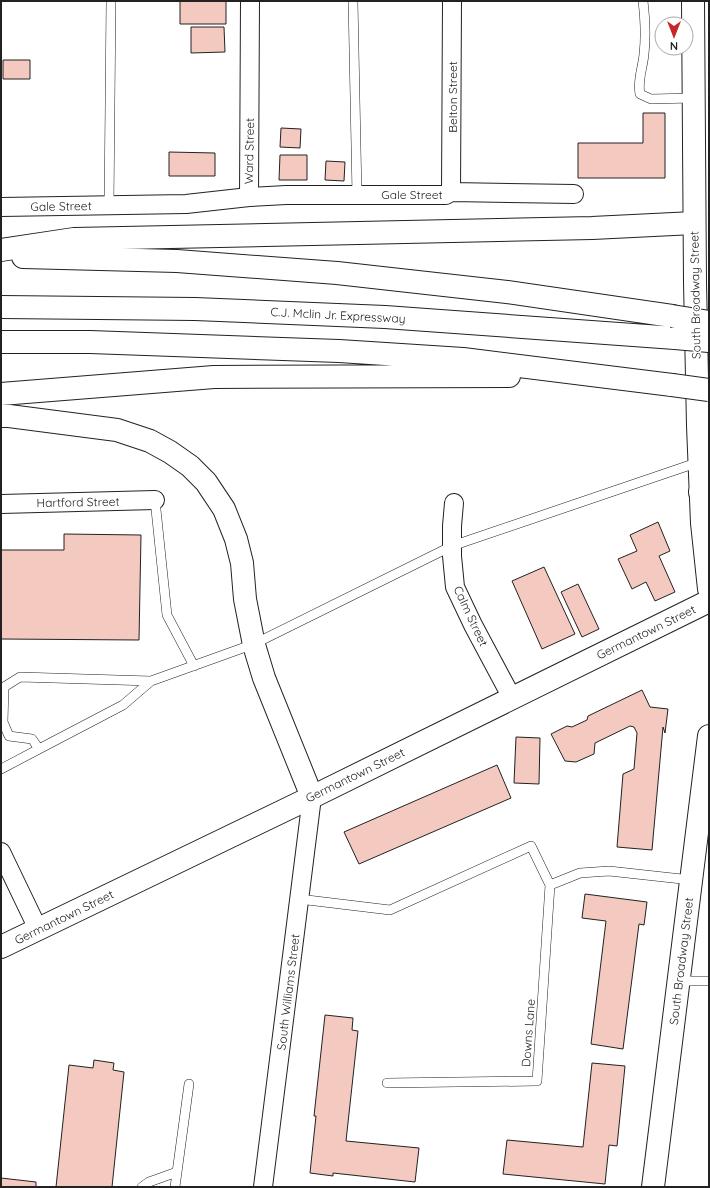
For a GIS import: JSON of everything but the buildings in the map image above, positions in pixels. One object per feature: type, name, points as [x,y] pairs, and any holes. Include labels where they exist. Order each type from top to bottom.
[{"type":"main road","name":"South Broadway Street","points":[[693,1],[698,223],[699,462],[705,499],[702,523],[709,589]]},
{"type":"main road","points":[[1,250],[74,239],[592,228],[698,223]]},
{"type":"main road","points":[[1,256],[177,261],[337,273],[507,292],[709,322]]},
{"type":"main road","name":"C.J. Mclin Jr. Expressway","points":[[1,307],[195,309],[385,317],[709,341]]},
{"type":"main road","points":[[1,342],[90,342],[339,351],[463,359],[709,390]]},
{"type":"main road","points":[[1,394],[214,377],[598,376]]},
{"type":"main road","points":[[1,416],[117,430],[150,441],[170,452],[190,466],[206,482],[220,504],[236,539],[242,563],[245,599],[254,644],[264,678],[312,797]]},
{"type":"main road","name":"Germantown Street","points":[[1,947],[312,797],[709,601]]},
{"type":"main road","name":"South Broadway Street","points":[[653,1187],[691,880],[703,840],[709,736]]},
{"type":"street","name":"Ward Street","points":[[115,205],[186,204],[249,197],[250,1]]},
{"type":"street","name":"Belton Street","points":[[451,192],[452,1]]},
{"type":"street","name":"Gale Street","points":[[249,197],[286,195],[446,195],[451,192],[574,194]]},
{"type":"street","name":"Gale Street","points":[[1,207],[115,205]]},
{"type":"street","name":"Hartford Street","points":[[1,504],[155,500]]},
{"type":"street","name":"Calm Street","points":[[454,504],[452,546],[455,587],[473,625],[512,698]]},
{"type":"street","name":"South Williams Street","points":[[263,1187],[312,797]]},
{"type":"street","points":[[1,852],[38,929]]},
{"type":"lane","points":[[110,1],[115,205]]},
{"type":"lane","points":[[353,1],[357,195]]},
{"type":"lane","points":[[642,1],[645,29],[644,53],[639,87],[640,94],[651,99],[694,98]]},
{"type":"lane","points":[[39,749],[32,740],[5,736],[3,722],[3,687],[20,677],[151,681],[254,644],[452,546],[699,462]]},
{"type":"lane","points":[[155,500],[167,615],[194,666]]},
{"type":"lane","points":[[1,769],[123,705],[151,681]]},
{"type":"lane","points":[[299,899],[390,910],[531,846],[550,885],[580,872],[609,871],[691,880]]},
{"type":"lane","name":"Downs Lane","points":[[387,1083],[536,1081],[550,885]]},
{"type":"lane","points":[[679,981],[709,981]]},
{"type":"lane","points":[[175,1187],[189,1084]]},
{"type":"lane","points":[[142,1187],[149,1182],[177,1172]]}]
